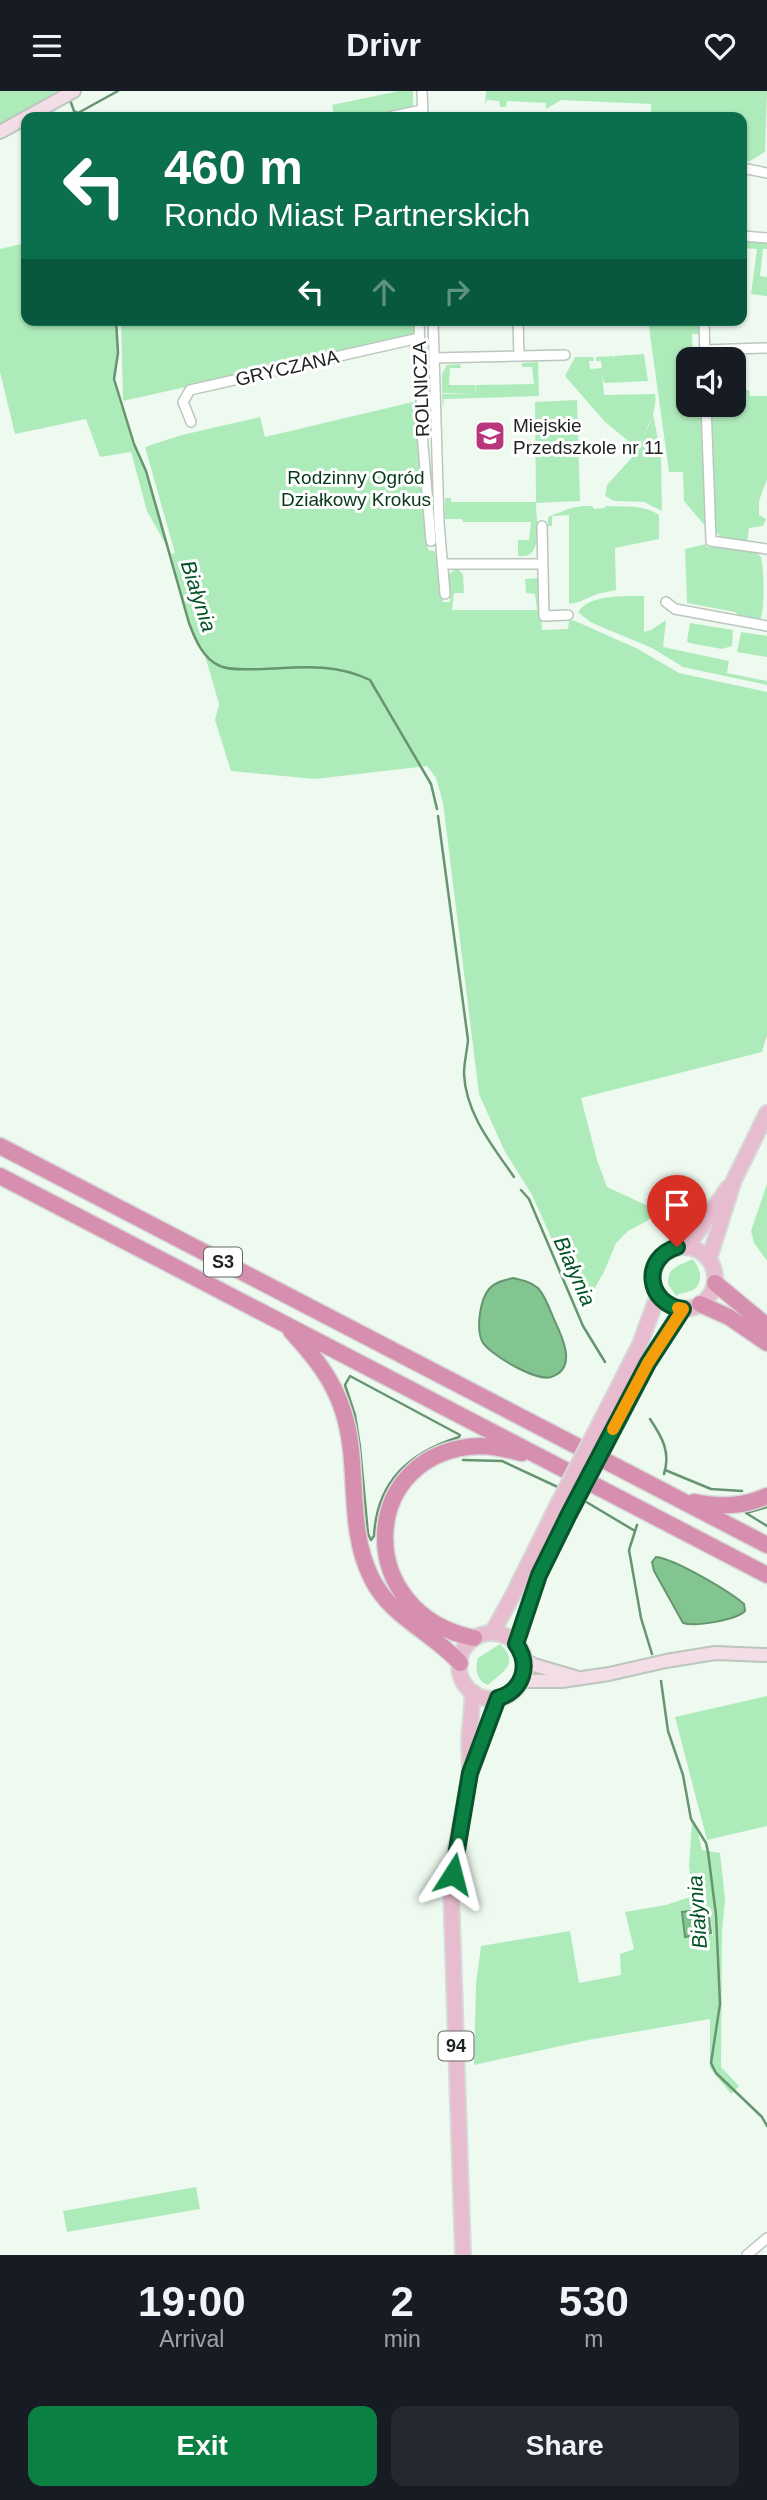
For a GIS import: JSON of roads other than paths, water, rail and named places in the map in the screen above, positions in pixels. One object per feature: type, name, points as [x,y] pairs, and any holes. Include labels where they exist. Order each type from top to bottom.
[{"type":"highway","name":"S3","points":[[0,1146],[767,1545]]},
{"type":"highway","name":"S3","points":[[0,1177],[767,1575]]},
{"type":"highway","points":[[715,1283],[767,1325]]},
{"type":"highway","points":[[700,1304],[729,1317],[767,1343]]},
{"type":"highway","points":[[285,1324],[329,1378],[344,1412],[350,1443],[359,1546],[370,1577],[380,1595],[398,1613],[446,1649],[460,1663]]},
{"type":"highway","points":[[474,1638],[446,1630],[406,1601],[395,1583],[385,1549],[388,1514],[400,1488],[417,1468],[451,1450],[483,1446],[548,1461]]},
{"type":"highway","points":[[679,1500],[714,1506],[742,1505],[767,1496]]},
{"type":"main road","points":[[36,112],[70,93]]},
{"type":"main road","points":[[0,132],[21,120]]},
{"type":"main road","points":[[709,1259],[734,1180],[767,1112]]},
{"type":"main road","points":[[687,1247],[734,1180]]},
{"type":"main road","points":[[492,1633],[562,1511],[608,1423],[657,1295],[653,1278],[658,1261],[671,1249],[687,1247],[697,1249],[709,1259],[714,1269],[715,1283],[710,1295],[700,1304],[683,1309],[668,1305],[657,1295]]},
{"type":"main road","points":[[608,1423],[683,1309]]},
{"type":"main road","points":[[516,1644],[562,1511]]},
{"type":"main road","points":[[460,1663],[465,1647],[474,1638],[492,1633],[507,1637],[516,1644],[524,1659],[521,1681],[509,1693],[498,1698],[482,1697],[473,1692]]},
{"type":"main road","points":[[521,1681],[562,1681],[715,1653],[767,1655]]},
{"type":"main road","points":[[524,1659],[547,1670],[579,1678]]},
{"type":"main road","name":"94","points":[[460,1663],[462,1679],[473,1692],[469,1740],[470,1773]]},
{"type":"main road","name":"94","points":[[463,2255],[452,1889],[455,1854],[470,1773],[498,1698]]},
{"type":"street","points":[[422,91],[422,112]]},
{"type":"street","points":[[747,169],[767,173],[767,164]]},
{"type":"street","points":[[747,236],[767,238]]},
{"type":"street","name":"ROLNICZA","points":[[419,326],[422,433],[431,541]]},
{"type":"street","points":[[433,326],[439,523],[445,594]]},
{"type":"street","points":[[518,326],[519,355]]},
{"type":"street","points":[[704,326],[705,347]]},
{"type":"street","name":"GRYCZANA","points":[[191,422],[183,402],[190,390],[419,338]]},
{"type":"street","points":[[746,350],[767,348]]},
{"type":"street","points":[[420,359],[434,355],[565,355]]},
{"type":"street","points":[[706,417],[711,541],[767,549]]},
{"type":"street","points":[[542,526],[544,616],[568,615]]},
{"type":"street","points":[[443,564],[543,564]]},
{"type":"street","points":[[666,602],[676,608],[767,626]]},
{"type":"street","points":[[747,2255],[767,2238]]},
{"type":"water","points":[[513,1278],[538,1288],[560,1332],[566,1359],[559,1373],[551,1377],[535,1375],[514,1366],[493,1353],[482,1341],[479,1322],[486,1294],[494,1285]]},
{"type":"water","points":[[656,1557],[676,1563],[715,1584],[744,1604],[745,1611],[716,1622],[683,1623],[654,1571],[652,1562]]},
{"type":"water","points":[[708,1909],[711,1933],[685,1937],[682,1912]]},
{"type":"waterway","points":[[80,112],[118,91]]},
{"type":"waterway","name":"Białynia","points":[[69,97],[76,112]]},
{"type":"waterway","name":"Białynia","points":[[116,326],[118,353],[114,379],[134,444],[146,471],[189,623],[200,648],[214,663],[230,669],[318,667],[344,671],[370,680],[431,784],[437,809]]},
{"type":"waterway","name":"Białynia","points":[[438,816],[468,1040],[464,1070],[466,1089],[482,1129],[514,1177]]},
{"type":"waterway","name":"Białynia","points":[[521,1190],[529,1199],[583,1326],[605,1362]]},
{"type":"waterway","points":[[350,1376],[460,1435],[425,1451],[399,1472],[382,1500],[371,1540],[368,1534],[355,1415],[345,1385],[350,1376]]},
{"type":"waterway","name":"Białynia","points":[[650,1419],[666,1452],[664,1474]]},
{"type":"waterway","points":[[463,1460],[502,1461],[562,1489]]},
{"type":"waterway","points":[[665,1470],[711,1489],[742,1491]]},
{"type":"waterway","points":[[583,1500],[635,1531]]},
{"type":"waterway","points":[[746,1513],[767,1507]]},
{"type":"waterway","points":[[746,1513],[767,1526]]},
{"type":"waterway","name":"Białynia","points":[[637,1525],[629,1550],[641,1618],[652,1654]]},
{"type":"waterway","name":"Białynia","points":[[661,1681],[668,1731],[683,1775],[691,1819],[706,1843],[708,1852],[716,1915],[720,2004],[711,2063],[716,2073],[762,2117],[767,2126]]},
{"type":"place","name":"Miejskie Przedszkole nr 11","points":[[490,436]]},
{"type":"park label","name":"Rodzinny Ogród Działkowy Krokus","points":[[356,488]]}]
